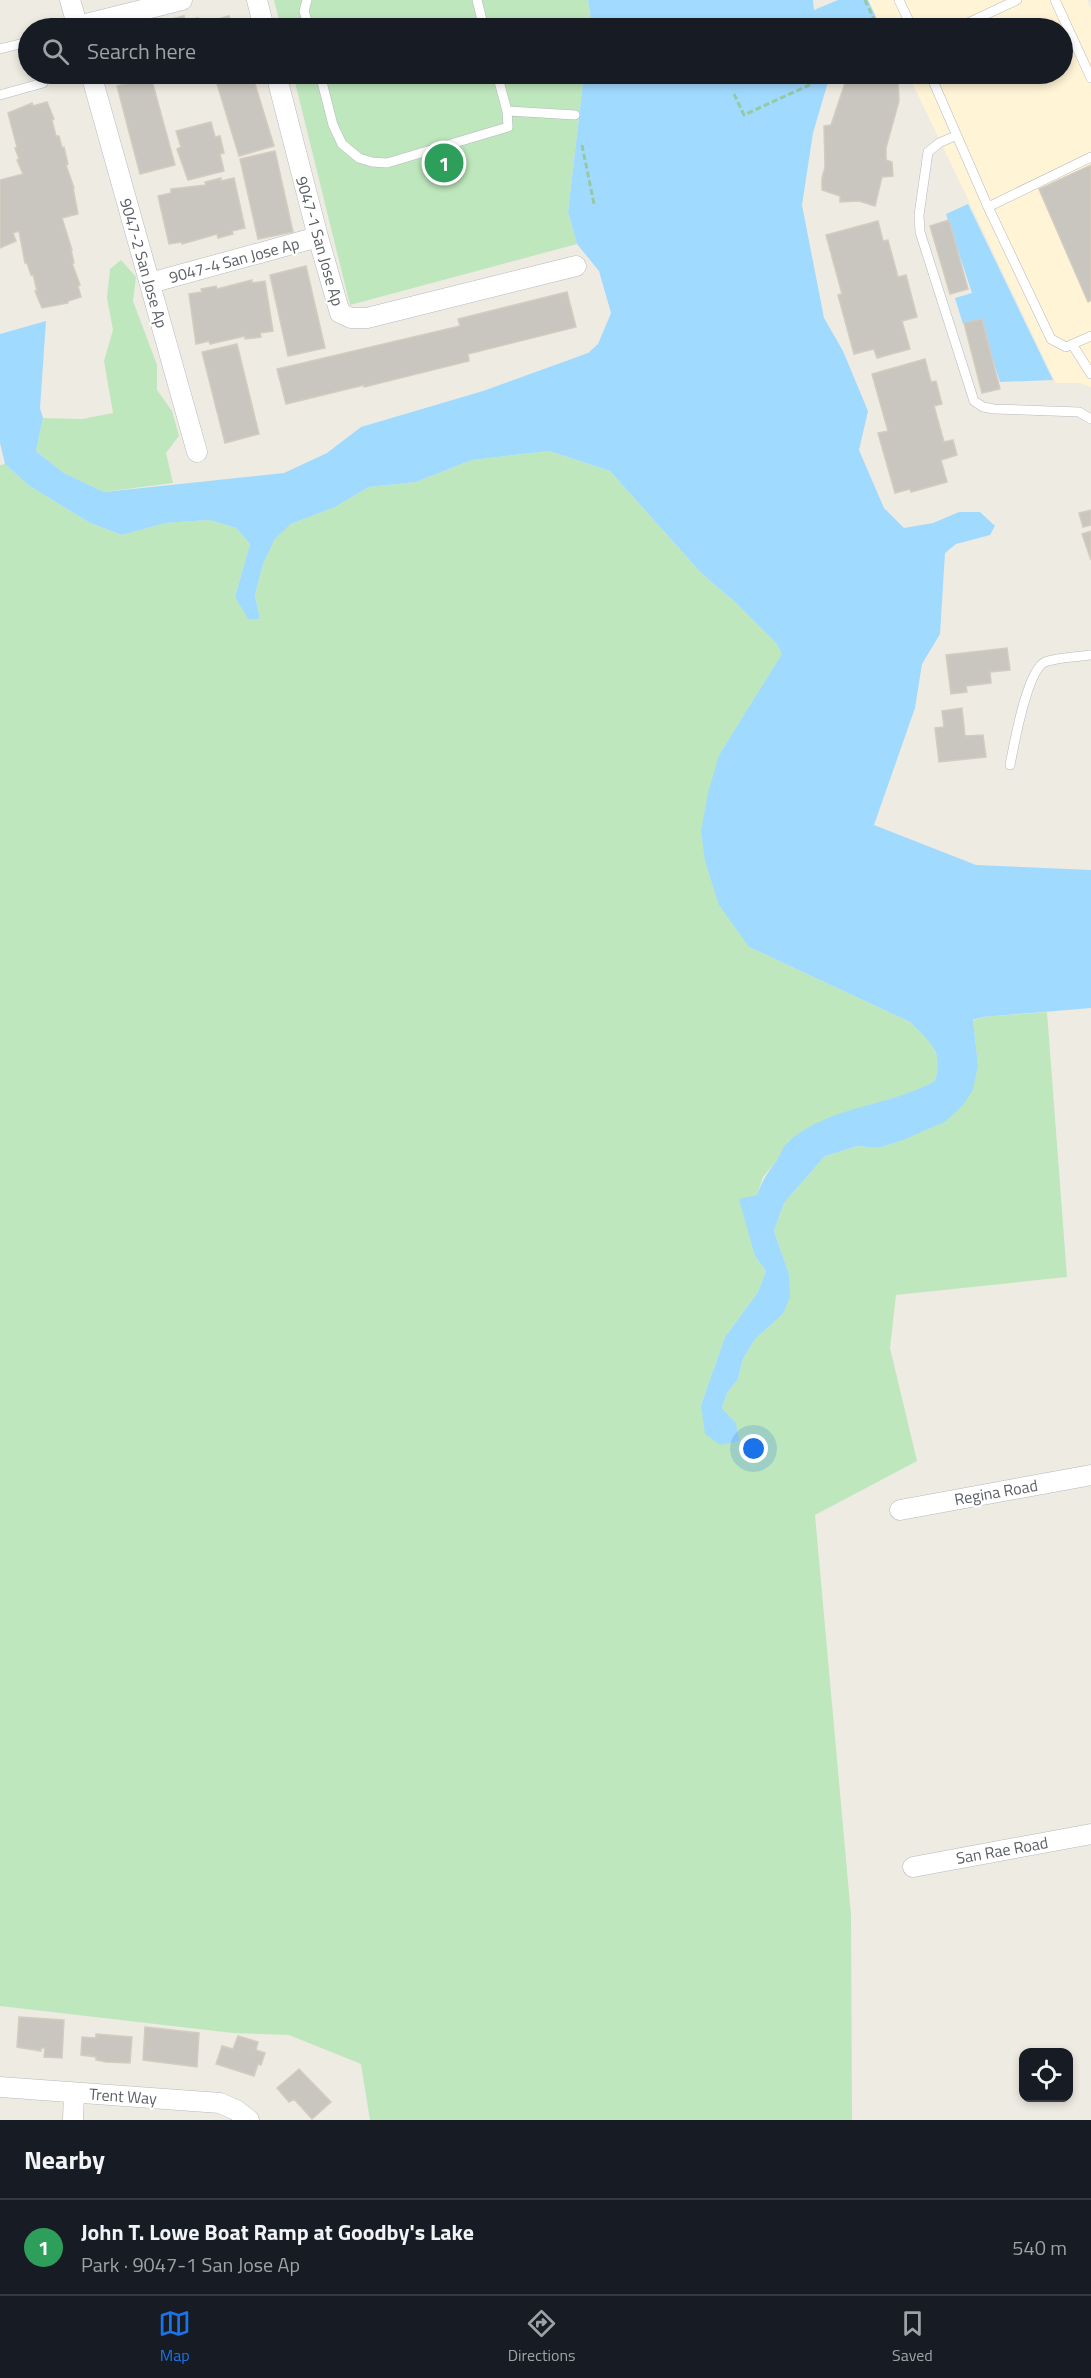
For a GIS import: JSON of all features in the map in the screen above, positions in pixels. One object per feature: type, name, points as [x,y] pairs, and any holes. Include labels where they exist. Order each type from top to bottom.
[{"type":"street","points":[[70,0],[75,18]]},
{"type":"street","points":[[113,18],[182,0]]},
{"type":"street","points":[[257,0],[262,18]]},
{"type":"street","name":"9047-2 San Jose Ap","points":[[94,84],[197,452]]},
{"type":"street","name":"9047-1 San Jose Ap","points":[[279,84],[335,302],[340,313],[351,318],[367,318],[576,266]]},
{"type":"street","name":"9047-4 San Jose Ap","points":[[150,283],[318,237]]},
{"type":"street","name":"Regina Road","points":[[900,1509],[1091,1475]]},
{"type":"street","name":"San Rae Road","points":[[913,1867],[1091,1834]]},
{"type":"street","name":"Trent Way","points":[[0,2087],[220,2103],[246,2117]]},
{"type":"street","points":[[73,2120],[74,2093]]},
{"type":"lane","points":[[306,0],[304,12],[306,18]]},
{"type":"lane","points":[[477,0],[482,18]]},
{"type":"lane","points":[[899,0],[907,18]]},
{"type":"lane","points":[[978,18],[1017,0]]},
{"type":"lane","points":[[1054,0],[1063,18]]},
{"type":"lane","points":[[1073,40],[1091,78]]},
{"type":"lane","points":[[0,49],[18,44]]},
{"type":"lane","points":[[0,95],[39,84]]},
{"type":"lane","points":[[323,84],[333,125],[342,144],[360,158],[387,163],[508,127],[507,111],[499,84]]},
{"type":"lane","points":[[934,84],[987,207],[1051,339],[1066,347],[1091,336]]},
{"type":"lane","points":[[507,111],[575,115]]},
{"type":"lane","points":[[955,136],[939,143],[928,152],[919,215],[920,232],[974,401],[983,407],[994,409],[1079,412],[1091,419]]},
{"type":"lane","points":[[987,207],[1091,157]]},
{"type":"lane","points":[[1072,344],[1091,375]]},
{"type":"lane","points":[[1010,765],[1019,718],[1035,672],[1044,663],[1091,655]]},
{"type":"path","points":[[865,0],[873,18]]},
{"type":"path","points":[[734,94],[744,116],[812,84]]},
{"type":"path","points":[[582,145],[594,204]]},
{"type":"shaded area","points":[[868,0],[1087,0],[1091,8],[1091,387],[1080,383],[1056,383],[913,84],[1073,84],[1073,18],[876,18]]},
{"type":"green space","points":[[274,0],[588,0],[591,18],[278,18]]},
{"type":"green space","points":[[295,84],[583,84],[568,212],[577,244],[350,305]]},
{"type":"green space","points":[[121,260],[136,277],[133,301],[157,365],[157,390],[172,411],[179,436],[166,453],[173,483],[104,492],[64,473],[36,451],[43,418],[82,419],[113,413],[104,361],[113,330],[107,298],[110,269]]},
{"type":"green space","points":[[549,451],[610,471],[702,574],[735,602],[783,653],[719,755],[749,947],[910,1022],[931,1042],[940,1064],[935,1081],[914,1093],[869,1105],[788,1141],[775,1163],[763,1177],[757,1195],[755,1256],[766,1271],[758,1292],[725,1337],[701,1405],[736,1423],[722,1408],[727,1393],[738,1379],[743,1359],[755,1339],[783,1314],[789,1274],[774,1231],[784,1203],[825,1156],[858,1146],[878,1148],[901,1141],[921,1131],[978,1065],[973,1021],[982,1017],[1047,1012],[1067,1277],[896,1295],[890,1348],[917,1461],[815,1515],[851,1915],[852,2120],[370,2120],[361,2064],[289,2035],[233,2033],[0,2006],[0,465],[5,464],[28,485],[90,523],[122,535],[164,523],[209,520],[236,528],[250,544],[235,597],[260,619],[255,595],[263,564],[275,539],[291,524],[335,507],[369,487],[416,482],[472,460]]},
{"type":"water","points":[[588,0],[813,0],[814,10],[838,0],[868,0],[876,18],[591,18]]},
{"type":"water","points":[[583,84],[827,84],[813,133],[802,205],[824,318],[843,351],[868,411],[859,450],[884,508],[904,528],[933,523],[959,512],[980,512],[995,526],[990,535],[956,544],[945,553],[940,634],[922,664],[915,708],[874,825],[976,865],[1091,870],[1091,1008],[982,1017],[973,1020],[978,1065],[973,1090],[963,1105],[946,1121],[901,1141],[878,1148],[858,1146],[825,1156],[784,1203],[774,1231],[789,1274],[790,1297],[783,1314],[755,1339],[743,1359],[738,1379],[727,1393],[722,1408],[736,1423],[739,1441],[720,1445],[705,1434],[701,1405],[725,1337],[758,1292],[766,1271],[755,1256],[739,1199],[757,1195],[764,1178],[785,1145],[807,1128],[842,1113],[917,1090],[935,1081],[938,1062],[929,1042],[910,1022],[749,947],[719,905],[705,861],[701,831],[708,793],[719,755],[782,654],[777,644],[735,602],[702,574],[610,471],[549,451],[472,460],[416,482],[369,487],[335,507],[291,524],[275,539],[263,564],[255,595],[260,619],[248,619],[235,597],[250,544],[236,528],[209,520],[165,523],[122,535],[90,523],[28,485],[5,464],[0,443],[0,334],[46,321],[40,408],[43,418],[36,451],[64,473],[104,492],[284,473],[327,453],[361,427],[483,391],[588,353],[598,344],[611,313],[599,271],[577,244],[568,212]]},
{"type":"water","points":[[968,204],[1053,380],[1000,382],[980,319],[963,324],[955,298],[972,293],[946,214]]},
{"type":"building","points":[[153,84],[175,165],[140,174],[117,86]]},
{"type":"building","points":[[217,84],[255,84],[274,146],[239,156]]},
{"type":"building","points":[[845,84],[898,84],[899,101],[886,148],[886,160],[892,162],[893,176],[882,177],[875,206],[859,201],[840,202],[840,196],[822,190],[825,167],[824,126],[831,125]]},
{"type":"building","points":[[47,102],[54,119],[52,120],[56,136],[59,136],[62,148],[64,147],[68,164],[66,165],[74,188],[78,214],[62,218],[72,250],[74,263],[72,263],[80,285],[78,286],[81,297],[68,301],[68,303],[42,308],[35,291],[37,291],[33,274],[31,275],[25,263],[19,231],[13,233],[16,241],[0,248],[0,180],[23,174],[17,160],[19,159],[15,148],[17,147],[8,113],[32,103],[33,106]]},
{"type":"building","points":[[211,122],[215,137],[220,136],[224,153],[220,154],[224,171],[188,180],[177,149],[181,147],[176,131]]},
{"type":"building","points":[[275,151],[293,232],[258,239],[240,159]]},
{"type":"building","points":[[1091,165],[1091,300],[1088,302],[1039,189]]},
{"type":"building","points":[[221,178],[221,181],[234,178],[245,228],[218,238],[217,234],[182,244],[182,242],[169,244],[158,196],[171,193],[171,189],[206,185],[205,182]]},
{"type":"building","points":[[949,220],[968,289],[950,294],[930,226]]},
{"type":"building","points":[[878,221],[883,241],[888,240],[898,277],[906,275],[917,317],[902,321],[910,349],[877,358],[874,349],[854,354],[838,295],[842,294],[826,235]]},
{"type":"building","points":[[306,266],[325,348],[288,356],[270,275]]},
{"type":"building","points":[[252,280],[252,283],[265,281],[273,331],[260,333],[261,337],[245,339],[245,336],[210,344],[209,341],[196,344],[189,294],[202,292],[201,289],[216,286],[217,289]]},
{"type":"building","points":[[567,292],[576,327],[468,354],[469,361],[286,404],[277,369],[460,326],[458,319]]},
{"type":"building","points":[[982,319],[1000,389],[982,393],[964,323]]},
{"type":"building","points":[[237,344],[259,434],[225,443],[202,352]]},
{"type":"building","points":[[925,359],[931,382],[936,381],[942,404],[934,406],[944,442],[953,440],[957,455],[941,460],[947,482],[911,492],[910,489],[895,493],[878,433],[888,431],[872,374]]},
{"type":"building","points":[[1091,510],[1091,525],[1083,527],[1079,513]]},
{"type":"building","points":[[1091,531],[1091,560],[1082,534]]},
{"type":"building","points":[[1007,648],[1010,670],[990,672],[991,683],[966,686],[967,692],[951,694],[946,655]]},
{"type":"building","points":[[962,708],[965,736],[983,735],[986,757],[939,762],[935,728],[944,727],[942,711]]},
{"type":"building","points":[[19,2017],[64,2020],[62,2058],[44,2057],[45,2048],[41,2048],[41,2051],[17,2047]]},
{"type":"building","points":[[145,2027],[199,2033],[197,2067],[143,2060]]},
{"type":"building","points":[[96,2034],[132,2037],[130,2063],[106,2062],[96,2060],[96,2057],[81,2055],[82,2037],[96,2038]]},
{"type":"building","points":[[238,2036],[258,2042],[256,2050],[265,2053],[254,2076],[216,2064],[222,2046],[233,2049]]},
{"type":"building","points":[[299,2069],[331,2102],[312,2119],[294,2099],[289,2102],[277,2088]]},
{"type":"place","name":"John T. Lowe Boat Ramp at Goodby's Lake","points":[[444,163]]}]
